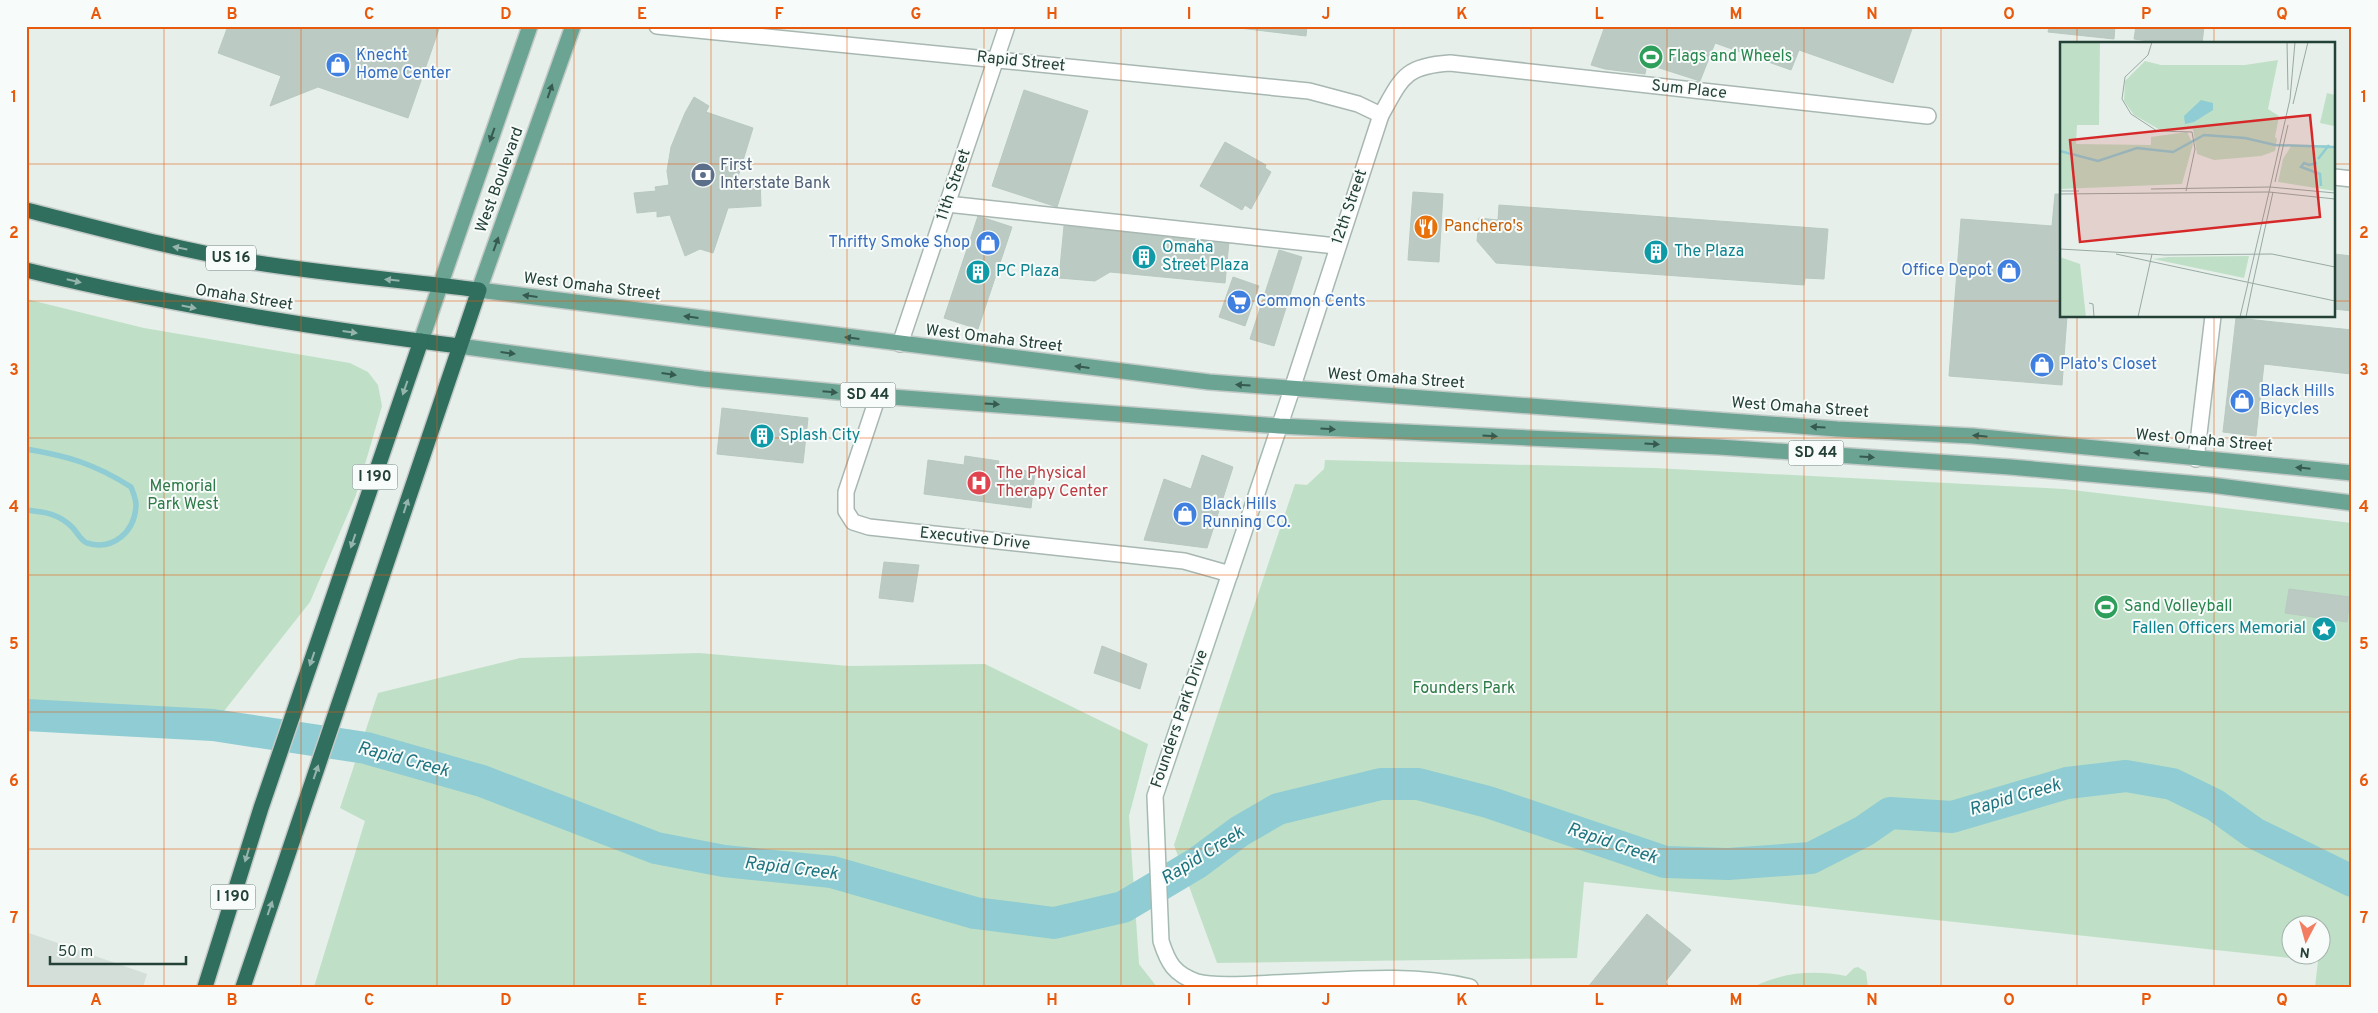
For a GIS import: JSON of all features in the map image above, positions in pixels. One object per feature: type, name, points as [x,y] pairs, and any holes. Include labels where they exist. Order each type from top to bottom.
[{"type":"highway","name":"US 16","points":[[26,210],[164,245],[244,261],[310,271],[440,285]]},
{"type":"highway","name":"Omaha Street","points":[[26,270],[190,307],[459,346]]},
{"type":"highway","name":"West Omaha Street","points":[[440,285],[479,290]]},
{"type":"highway","name":"West Boulevard","points":[[459,346],[479,290]]},
{"type":"highway","name":"I 190","points":[[205,987],[261,808],[421,341]]},
{"type":"highway","name":"I 190","points":[[243,987],[369,618],[459,346]]},
{"type":"highway","points":[[249,987],[260,936]]},
{"type":"main road","name":"West Boulevard","points":[[421,341],[530,26]]},
{"type":"main road","name":"West Boulevard","points":[[479,290],[573,26]]},
{"type":"main road","name":"West Omaha Street","points":[[479,290],[1209,382],[1837,429],[1973,436],[2352,473]]},
{"type":"main road","name":"SD 44","points":[[459,346],[703,379],[878,396],[1279,426],[1719,447],[2010,467],[2211,485],[2352,503]]},
{"type":"street","name":"Rapid Street","points":[[657,26],[1309,91],[1358,104],[1381,115]]},
{"type":"street","name":"11th Street","points":[[900,344],[1007,26]]},
{"type":"street","name":"12th Street","points":[[1292,389],[1336,246],[1381,115],[1398,85],[1410,72],[1428,64],[1450,63]]},
{"type":"street","name":"Sum Place","points":[[1450,63],[1928,116]]},
{"type":"street","points":[[2336,177],[2352,179]]},
{"type":"street","points":[[947,204],[1336,246]]},
{"type":"street","points":[[2196,458],[2213,318]]},
{"type":"street","name":"Founders Park Drive","points":[[1292,389],[1155,796],[1162,941],[1168,962],[1181,975],[1198,982],[1252,984],[1406,979],[1452,982],[1470,987]]},
{"type":"street","name":"Executive Drive","points":[[878,396],[846,492],[846,511],[853,522],[869,527],[1184,561],[1230,574]]},
{"type":"shaded area","points":[[26,932],[147,974],[143,987],[26,987]]},
{"type":"green space","name":"Memorial Park West","points":[[26,299],[144,328],[350,363],[368,372],[378,385],[382,406],[356,495],[310,602],[213,725],[26,715]]},
{"type":"green space","name":"Founders Park","points":[[1325,460],[1654,468],[2064,489],[2352,523],[2352,987],[2315,987],[2317,966],[2330,966],[2330,916],[2280,916],[2280,957],[1584,882],[1577,958],[1217,963],[1174,845],[1295,484],[1307,485],[1324,469]]},
{"type":"green space","points":[[699,653],[849,666],[985,664],[1148,744],[1129,816],[1139,964],[1157,987],[314,987],[365,821],[340,808],[378,693],[520,658]]},
{"type":"green space","points":[[1858,967],[1866,972],[1868,987],[1753,987],[1787,975],[1822,973],[1846,976],[1854,968]]},
{"type":"building","name":"Knecht Home Center","points":[[228,26],[440,26],[408,118],[318,87],[270,106],[281,76],[218,53]]},
{"type":"building","points":[[1223,26],[1307,26],[1306,36]]},
{"type":"building","name":"Flags and Wheels","points":[[1605,26],[1913,26],[1893,83],[1799,50],[1791,70],[1715,43],[1700,81],[1647,64],[1645,74],[1605,69],[1591,65]]},
{"type":"building","points":[[2028,26],[2115,26],[2114,39],[2048,32],[2049,28]]},
{"type":"building","points":[[2136,26],[2204,26],[2202,42],[2157,42],[2134,39]]},
{"type":"building","points":[[1024,90],[1088,111],[1057,207],[992,186]]},
{"type":"building","name":"First Interstate Bank","points":[[694,97],[709,106],[706,112],[753,128],[737,180],[760,179],[761,206],[728,208],[713,253],[700,249],[685,256],[670,215],[657,217],[657,211],[637,213],[634,193],[656,191],[655,187],[669,185],[667,171],[671,147]]},
{"type":"building","points":[[1225,142],[1266,165],[1265,168],[1271,172],[1251,209],[1245,205],[1242,210],[1200,186]]},
{"type":"building","name":"Panchero's","points":[[1413,192],[1443,194],[1439,262],[1408,260]]},
{"type":"building","name":"Office Depot","points":[[2055,194],[2060,194],[2060,318],[2067,318],[2062,385],[1949,376],[1961,219],[2052,226]]},
{"type":"building","name":"The Plaza","points":[[1499,205],[1828,229],[1824,279],[1805,278],[1804,285],[1496,263],[1477,241],[1479,218],[1498,220]]},
{"type":"building","name":"PC Plaza","points":[[978,216],[1012,227],[978,329],[944,318]]},
{"type":"building","name":"Omaha Street Plaza","points":[[1064,226],[1229,242],[1225,283],[1110,272],[1095,281],[1059,278]]},
{"type":"building","name":"Common Cents","points":[[1279,250],[1302,257],[1274,346],[1250,339]]},
{"type":"building","points":[[2336,254],[2352,256],[2352,311],[2336,309]]},
{"type":"building","name":"Common Cents","points":[[1233,277],[1259,286],[1245,326],[1219,317]]},
{"type":"building","points":[[2236,318],[2352,330],[2351,374],[2264,364],[2256,436],[2223,432]]},
{"type":"building","name":"Splash City","points":[[722,408],[808,418],[803,463],[717,454]]},
{"type":"building","name":"Black Hills Running CO.","points":[[1202,455],[1233,467],[1207,548],[1144,540],[1164,479],[1191,489]]},
{"type":"building","name":"The Physical Therapy Center","points":[[965,456],[999,461],[998,467],[1035,472],[1031,508],[924,494],[928,460],[964,465]]},
{"type":"building","points":[[884,562],[919,565],[913,602],[879,598]]},
{"type":"building","points":[[2289,589],[2350,597],[2347,622],[2285,613]]},
{"type":"building","points":[[1102,646],[1147,664],[1140,689],[1094,673]]},
{"type":"building","points":[[1647,914],[1691,950],[1665,982],[1670,987],[1588,987]]},
{"type":"waterway","points":[[26,449],[68,458],[105,472],[131,487],[136,505],[135,515],[127,531],[114,542],[97,545],[85,542],[67,522],[56,516],[26,510]]},
{"type":"waterway","name":"Rapid Creek","points":[[26,715],[213,725],[366,748],[482,781],[656,848],[724,861],[832,872],[975,913],[1054,923],[1123,907],[1197,863],[1240,831],[1278,809],[1381,784],[1418,784],[1488,802],[1665,862],[1728,864],[1811,858],[1864,831],[1890,813],[1952,817],[2067,783],[2126,776],[2172,784],[2215,805],[2254,833],[2352,881]]},
{"type":"place","name":"Flags and Wheels","points":[[1651,57]]},
{"type":"place","name":"Knecht Home Center","points":[[338,65]]},
{"type":"place","name":"First Interstate Bank","points":[[703,175]]},
{"type":"place","name":"Panchero's","points":[[1426,227]]},
{"type":"place","name":"Thrifty Smoke Shop","points":[[988,243]]},
{"type":"place","name":"The Plaza","points":[[1656,252]]},
{"type":"place","name":"Omaha Street Plaza","points":[[1144,257]]},
{"type":"place","name":"Office Depot","points":[[2009,271]]},
{"type":"place","name":"PC Plaza","points":[[978,272]]},
{"type":"place","name":"Common Cents","points":[[1239,302]]},
{"type":"place","name":"Plato's Closet","points":[[2042,365]]},
{"type":"place","name":"Black Hills Bicycles","points":[[2242,401]]},
{"type":"place","name":"Splash City","points":[[762,436]]},
{"type":"place","name":"The Physical Therapy Center","points":[[979,483]]},
{"type":"place","name":"Black Hills Running CO.","points":[[1185,514]]},
{"type":"place","name":"Sand Volleyball","points":[[2106,607]]},
{"type":"place","name":"Fallen Officers Memorial","points":[[2324,629]]}]
